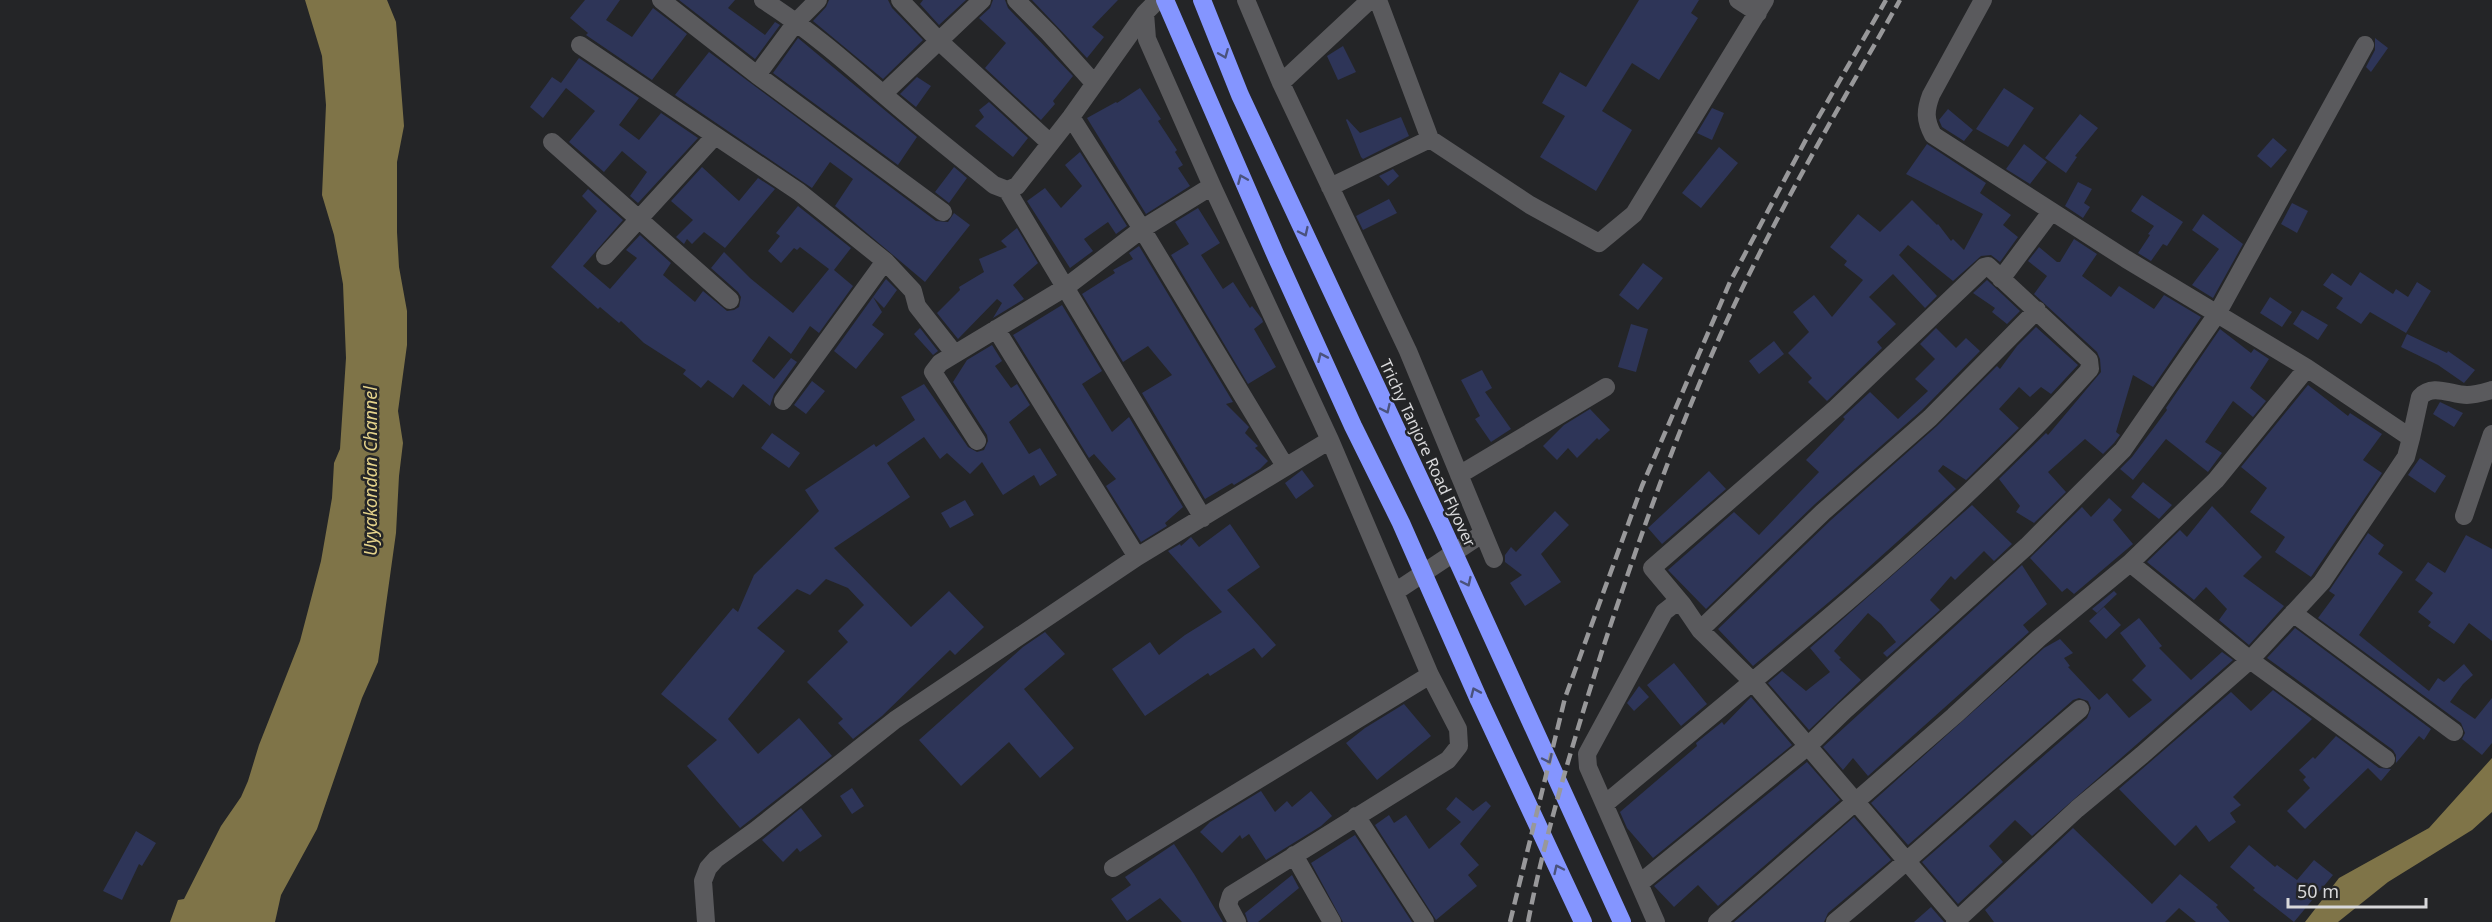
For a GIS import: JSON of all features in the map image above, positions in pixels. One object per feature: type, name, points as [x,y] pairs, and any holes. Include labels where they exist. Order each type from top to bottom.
[{"type":"highway","points":[[1165,0],[1334,384],[1401,523],[1479,700],[1583,922]]},
{"type":"highway","name":"Trichy Tanjore Road Flyover","points":[[1202,0],[1240,95],[1443,529],[1622,922]]},
{"type":"street","points":[[661,0],[757,75],[943,212]]},
{"type":"street","points":[[763,0],[797,21],[847,60],[883,94],[994,185],[1007,190],[1203,518]]},
{"type":"street","points":[[757,75],[797,21],[818,0]]},
{"type":"street","points":[[900,0],[939,41],[1050,143]]},
{"type":"street","points":[[883,94],[982,0]]},
{"type":"street","points":[[1016,0],[1094,83]]},
{"type":"street","points":[[1007,190],[1017,186],[1071,117],[1145,13],[1158,0]]},
{"type":"street","points":[[1245,0],[1281,83],[1408,351],[1494,559]]},
{"type":"street","points":[[1281,83],[1370,0]]},
{"type":"street","points":[[1378,0],[1430,139],[1530,205],[1599,243],[1634,214],[1762,6],[1738,0]]},
{"type":"street","points":[[1983,0],[1931,95],[1926,109],[1926,123],[1933,135],[2051,212],[2307,368],[2411,438]]},
{"type":"street","points":[[1145,13],[1147,39],[1212,186],[1330,440],[1430,675],[1458,729],[1459,746],[1448,760],[1231,895],[1228,905],[1237,922]]},
{"type":"street","points":[[580,45],[799,192],[885,261],[913,291],[917,306],[954,353]]},
{"type":"street","points":[[1640,883],[1808,746],[2027,546],[2123,450],[2217,314],[2365,45]]},
{"type":"street","points":[[1071,117],[1286,466]]},
{"type":"street","points":[[605,256],[714,137]]},
{"type":"street","points":[[1330,187],[1430,139]]},
{"type":"street","points":[[552,142],[730,300]]},
{"type":"street","points":[[977,441],[933,372],[954,353],[1066,287],[1142,229],[1212,186]]},
{"type":"street","points":[[2001,279],[2051,212]]},
{"type":"street","points":[[783,401],[885,261]]},
{"type":"street","points":[[1605,804],[1752,681],[1902,554],[2045,419],[2090,369],[2089,360],[2037,310],[1988,266],[1983,267],[1836,408],[1652,568],[1683,605],[1700,630],[1752,681],[1909,861],[1957,922],[2077,808],[2142,755],[2250,660],[2294,614],[2322,582],[2406,457],[2420,397],[2430,389],[2468,394],[2492,390]]},
{"type":"street","points":[[1700,630],[1823,512],[1930,418],[2037,310]]},
{"type":"street","points":[[996,329],[1137,557]]},
{"type":"street","points":[[1717,922],[1856,802],[2039,638],[2130,563],[2217,480],[2307,368]]},
{"type":"street","points":[[1459,475],[1606,387]]},
{"type":"street","points":[[2464,516],[2492,434]]},
{"type":"street","points":[[706,922],[704,880],[708,868],[716,859],[896,720],[1137,557],[1330,440]]},
{"type":"street","points":[[1395,592],[1482,534]]},
{"type":"street","points":[[2130,563],[2250,660],[2386,759]]},
{"type":"street","points":[[1656,922],[1588,767],[1587,754],[1664,612],[1673,605],[1683,605]]},
{"type":"street","points":[[2294,614],[2454,732]]},
{"type":"street","points":[[1113,868],[1430,675]]},
{"type":"street","points":[[1835,922],[1909,861],[1995,782],[2080,709]]},
{"type":"street","points":[[1356,816],[1425,922]]},
{"type":"street","points":[[1294,855],[1332,922]]},
{"type":"water","name":"Uyyakondan Channel","points":[[305,0],[387,0],[396,22],[404,126],[397,162],[397,232],[399,267],[407,311],[407,345],[398,411],[403,443],[396,533],[378,662],[362,698],[317,829],[281,895],[275,922],[170,922],[178,900],[184,899],[221,826],[241,797],[300,641],[321,561],[332,498],[334,463],[340,449],[346,358],[343,284],[334,235],[322,195],[326,105],[322,56]]},
{"type":"water","points":[[2492,758],[2492,812],[2472,830],[2388,882],[2338,922],[2305,922],[2339,878],[2429,828]]},
{"type":"building","points":[[585,0],[620,0],[606,20],[632,37],[653,8],[687,34],[652,80],[586,35],[588,33],[570,18]]},
{"type":"building","points":[[679,0],[735,0],[728,8],[765,35],[775,22],[780,25],[755,59]]},
{"type":"building","points":[[829,0],[888,0],[892,8],[923,40],[883,79],[813,21],[826,7]]},
{"type":"building","points":[[923,0],[966,0],[939,25],[920,4]]},
{"type":"building","points":[[993,0],[1005,0],[1008,8],[1073,76],[1053,101],[1055,104],[1041,120],[985,68],[1006,43],[979,18],[990,8]]},
{"type":"building","points":[[1032,0],[1118,0],[1092,27],[1104,37],[1087,58]]},
{"type":"building","points":[[1639,0],[1699,0],[1691,13],[1698,18],[1659,80],[1632,63],[1602,111],[1632,130],[1596,191],[1540,157],[1565,116],[1542,103],[1560,72],[1586,87]]},
{"type":"building","points":[[798,38],[917,137],[898,165],[773,73]]},
{"type":"building","points":[[2375,38],[2388,48],[2371,72],[2366,67],[2375,50]]},
{"type":"building","points":[[1343,46],[1356,72],[1338,80],[1327,56]]},
{"type":"building","points":[[709,52],[936,221],[948,222],[954,213],[970,225],[925,282],[835,206],[853,179],[830,162],[812,188],[675,95]]},
{"type":"building","points":[[579,58],[639,98],[619,125],[639,140],[661,113],[698,138],[638,203],[630,196],[647,172],[622,151],[604,172],[569,142],[595,111],[566,88],[543,118],[530,107],[552,77],[561,83]]},
{"type":"building","points":[[917,77],[931,86],[916,107],[900,94]]},
{"type":"building","points":[[1140,88],[1161,119],[1158,121],[1177,150],[1175,152],[1183,165],[1178,168],[1190,186],[1146,214],[1087,118]]},
{"type":"building","points":[[2004,88],[2034,108],[2008,147],[1976,129]]},
{"type":"building","points":[[989,102],[1028,138],[1013,157],[975,126],[984,117],[979,110]]},
{"type":"building","points":[[1712,108],[1724,113],[1712,140],[1697,133]]},
{"type":"building","points":[[1948,109],[1973,130],[1964,141],[1942,127],[1939,120]]},
{"type":"building","points":[[2080,114],[2098,128],[2075,156],[2077,157],[2066,173],[2045,158]]},
{"type":"building","points":[[1401,117],[1409,136],[1363,159],[1346,120],[1360,133]]},
{"type":"building","points":[[2273,138],[2287,150],[2271,168],[2257,156]]},
{"type":"building","points":[[1927,144],[1986,183],[1980,193],[2011,215],[2003,225],[2018,237],[2000,262],[1991,255],[1981,256],[1953,281],[1908,245],[1899,255],[1937,296],[1925,308],[1893,274],[1869,297],[1896,324],[1877,342],[1882,348],[1827,401],[1808,382],[1812,378],[1788,353],[1809,332],[1793,312],[1814,295],[1832,317],[1863,280],[1844,265],[1847,261],[1830,247],[1858,214],[1880,232],[1912,200],[1938,224],[1951,241],[1953,239],[1964,250],[1983,214],[1906,174]]},
{"type":"building","points":[[2024,144],[2047,162],[2030,184],[2006,169]]},
{"type":"building","points":[[1719,147],[1738,163],[1701,208],[1682,193]]},
{"type":"building","points":[[1080,152],[1127,226],[1116,234],[1108,222],[1084,239],[1093,251],[1070,268],[1027,201],[1045,188],[1061,208],[1082,186],[1065,165]]},
{"type":"building","points":[[702,167],[739,201],[758,178],[775,189],[725,248],[704,232],[692,244],[687,239],[684,244],[676,237],[693,220],[671,201]]},
{"type":"building","points":[[954,167],[967,178],[949,203],[935,192]]},
{"type":"building","points":[[1393,169],[1399,176],[1388,186],[1379,176]]},
{"type":"building","points":[[2078,182],[2092,189],[2084,203],[2090,207],[2083,218],[2065,206]]},
{"type":"building","points":[[588,189],[623,220],[583,266],[610,289],[637,258],[626,250],[640,235],[671,263],[663,275],[695,302],[703,291],[727,311],[739,307],[741,297],[738,292],[711,268],[724,252],[750,278],[793,313],[829,269],[800,247],[797,250],[794,248],[781,263],[768,251],[780,236],[776,233],[798,206],[851,248],[834,270],[853,286],[819,333],[810,326],[791,354],[769,336],[752,361],[774,379],[791,358],[797,362],[774,394],[770,406],[743,384],[733,398],[708,380],[701,388],[683,374],[686,370],[644,343],[621,321],[619,323],[600,307],[598,309],[551,267],[597,211],[582,196]]},
{"type":"building","points":[[2142,195],[2183,222],[2167,246],[2163,244],[2151,261],[2138,253],[2154,226],[2131,211]]},
{"type":"building","points":[[1389,199],[1397,213],[1363,230],[1356,216]]},
{"type":"building","points":[[2292,203],[2308,211],[2297,233],[2281,224]]},
{"type":"building","points":[[1198,208],[1220,243],[1201,255],[1223,289],[1233,282],[1250,308],[1252,306],[1262,319],[1263,322],[1254,329],[1276,367],[1248,384],[1171,255],[1189,244],[1175,222]]},
{"type":"building","points":[[2203,214],[2243,244],[2213,298],[2192,285],[2219,249],[2192,230]]},
{"type":"building","points":[[1017,228],[1038,263],[1013,285],[1024,299],[993,318],[1002,303],[997,299],[958,339],[937,313],[960,290],[959,287],[984,272],[979,259],[1007,247],[1001,241]]},
{"type":"building","points":[[2074,239],[2097,254],[2082,276],[2111,297],[2119,286],[2154,309],[2164,295],[2201,317],[2153,387],[2133,375],[2116,432],[2120,435],[2114,443],[2103,454],[2085,439],[2048,472],[2066,492],[2034,523],[2016,512],[2020,506],[1999,479],[2046,433],[2048,435],[2101,372],[2097,352],[2034,294],[2047,276],[2028,261],[2039,247],[2060,262]]},
{"type":"building","points":[[1139,246],[1233,402],[1226,404],[1249,427],[1245,433],[1268,461],[1260,469],[1234,485],[1232,483],[1205,499],[1142,393],[1172,375],[1148,346],[1123,362],[1082,294],[1115,273],[1113,270],[1133,259],[1129,253]]},
{"type":"building","points":[[1643,263],[1663,278],[1638,310],[1619,295]]},
{"type":"building","points":[[2360,272],[2393,294],[2396,289],[2408,297],[2417,282],[2431,291],[2406,333],[2370,312],[2361,324],[2336,308],[2343,298],[2323,285],[2332,273],[2351,286]]},
{"type":"building","points":[[886,279],[897,290],[884,308],[873,297]]},
{"type":"building","points":[[1987,280],[2020,311],[2007,324],[1992,312],[1995,308],[1973,293]]},
{"type":"building","points":[[873,297],[882,312],[872,325],[884,334],[856,369],[834,351]]},
{"type":"building","points":[[2270,297],[2292,312],[2282,327],[2260,313]]},
{"type":"building","points":[[1062,305],[1102,371],[1082,384],[1112,432],[1129,417],[1183,507],[1165,523],[1167,526],[1141,542],[1106,486],[1116,479],[1094,454],[1089,458],[1013,335]]},
{"type":"building","points":[[2302,310],[2328,325],[2318,340],[2293,324]]},
{"type":"building","points":[[1631,324],[1648,329],[1636,372],[1618,367]]},
{"type":"building","points":[[2036,327],[2078,365],[2051,394],[2041,387],[2030,397],[2019,387],[1999,409],[2019,428],[1966,480],[1943,465],[1938,471],[1956,489],[1848,586],[1753,666],[1718,629],[1831,520],[1937,426],[1997,366],[2000,369],[2017,346]]},
{"type":"building","points":[[920,328],[938,351],[933,355],[914,334]]},
{"type":"building","points":[[1936,328],[1956,348],[1966,338],[1980,351],[1922,410],[1815,504],[1706,609],[1668,570],[1734,512],[1759,535],[1819,472],[1806,460],[1845,419],[1843,417],[1870,392],[1898,419],[1928,391],[1915,379],[1935,359],[1920,344]]},
{"type":"building","points":[[2220,329],[2251,353],[2254,349],[2269,359],[2250,388],[2266,401],[2253,417],[2233,401],[2205,442],[2222,453],[2208,472],[2166,439],[2133,480],[2120,469],[2132,457],[2167,410],[2166,408]]},
{"type":"building","points":[[2407,334],[2447,353],[2448,351],[2475,370],[2464,383],[2438,365],[2401,347]]},
{"type":"building","points":[[1774,341],[1784,354],[1759,374],[1749,361]]},
{"type":"building","points":[[992,345],[1002,361],[995,366],[1011,388],[1017,384],[1030,405],[1009,422],[1029,454],[1040,448],[1057,475],[1040,486],[1034,475],[1003,495],[982,462],[970,474],[947,453],[940,459],[924,437],[887,463],[910,497],[834,548],[911,627],[949,591],[984,627],[955,655],[950,650],[882,716],[853,739],[838,723],[843,719],[807,682],[848,642],[838,631],[864,605],[848,588],[826,579],[810,595],[797,589],[757,628],[785,651],[728,719],[758,754],[799,718],[832,756],[740,828],[687,766],[717,740],[661,694],[733,608],[738,612],[754,575],[819,511],[805,490],[874,444],[876,447],[915,420],[901,397],[924,384],[968,447],[977,452],[984,450],[988,441],[987,435],[953,382],[967,360]]},
{"type":"building","points":[[1482,370],[1492,388],[1485,392],[1511,429],[1491,442],[1475,419],[1480,416],[1461,380]]},
{"type":"building","points":[[812,381],[825,391],[806,414],[794,405]]},
{"type":"building","points":[[2308,385],[2348,416],[2350,413],[2382,434],[2363,460],[2382,473],[2311,577],[2275,552],[2285,537],[2250,512],[2267,488],[2241,467]]},
{"type":"building","points":[[2440,402],[2463,413],[2454,427],[2433,414]]},
{"type":"building","points":[[1590,409],[1610,430],[1599,440],[1597,438],[1577,458],[1568,448],[1557,460],[1543,446],[1564,425]]},
{"type":"building","points":[[772,433],[800,453],[789,468],[761,448]]},
{"type":"building","points":[[2420,458],[2446,476],[2435,493],[2408,475]]},
{"type":"building","points":[[1302,470],[1314,486],[1296,499],[1285,483]]},
{"type":"building","points":[[1709,471],[1726,489],[1662,544],[1648,528]]},
{"type":"building","points":[[2143,482],[2172,505],[2159,519],[2131,497]]},
{"type":"building","points":[[2109,498],[2122,510],[2113,520],[2133,544],[2074,594],[2067,588],[2062,592],[2030,558],[2082,507],[2091,517]]},
{"type":"building","points":[[965,500],[974,515],[950,528],[941,513]]},
{"type":"building","points":[[1972,505],[2012,544],[1994,561],[1984,551],[1955,580],[1951,576],[1930,600],[1940,610],[1887,657],[1883,653],[1896,642],[1868,613],[1834,651],[1861,680],[1809,730],[1768,683],[1782,671],[1806,691],[1830,672],[1810,648]]},
{"type":"building","points":[[2212,506],[2262,557],[2243,576],[2284,606],[2249,645],[2219,620],[2227,609],[2206,587],[2194,600],[2147,562],[2180,530],[2187,537]]},
{"type":"building","points":[[1555,511],[1569,525],[1541,554],[1561,582],[1525,606],[1510,583],[1522,575],[1505,562],[1505,555],[1511,547],[1516,552]]},
{"type":"building","points":[[1230,524],[1260,567],[1227,590],[1276,645],[1262,658],[1254,648],[1210,676],[1208,673],[1145,716],[1112,669],[1150,642],[1159,655],[1185,635],[1222,612],[1168,551],[1180,544],[1181,546],[1191,537],[1199,547]]},
{"type":"building","points":[[2368,533],[2384,545],[2378,554],[2403,572],[2359,635],[2429,691],[2438,678],[2444,682],[2464,664],[2473,675],[2450,702],[2475,719],[2492,698],[2492,743],[2482,755],[2462,739],[2465,733],[2461,723],[2318,618],[2335,595],[2329,591]]},
{"type":"building","points":[[2466,535],[2492,549],[2492,641],[2469,623],[2454,644],[2428,626],[2431,622],[2418,612],[2433,593],[2415,580],[2428,562],[2445,573]]},
{"type":"building","points":[[2022,565],[2047,604],[2023,625],[2029,632],[1868,776],[1853,758],[1843,770],[1823,747]]},
{"type":"building","points":[[2114,591],[2117,594],[2097,613],[2092,609]]},
{"type":"building","points":[[2104,607],[2121,625],[2106,639],[2089,621]]},
{"type":"building","points":[[2139,618],[2162,646],[2159,648],[2191,680],[2222,652],[2233,660],[2032,836],[2015,820],[1989,846],[2003,862],[1958,904],[1922,862],[2087,718],[2091,708],[2088,701],[2079,698],[2073,700],[1908,845],[1871,803],[2044,648],[2060,639],[2073,653],[2064,658],[2070,666],[2068,667],[2099,700],[2107,693],[2129,718],[2152,700],[2132,680],[2146,666],[2120,633]]},
{"type":"building","points":[[2295,628],[2431,729],[2424,740],[2419,736],[2396,763],[2393,750],[2267,658]]},
{"type":"building","points":[[1045,632],[1065,654],[1024,689],[1074,748],[1040,778],[1009,742],[961,786],[919,740],[1023,647]]},
{"type":"building","points":[[1674,663],[1707,704],[1681,726],[1647,685]]},
{"type":"building","points":[[1639,686],[1649,697],[1634,711],[1627,703]]},
{"type":"building","points":[[2273,690],[2312,719],[2233,797],[2241,805],[2230,813],[2236,822],[2209,842],[2196,825],[2175,846],[2119,789],[2231,692],[2251,711]]},
{"type":"building","points":[[1751,697],[1792,745],[1653,858],[1627,828],[1620,812],[1697,746],[1696,743],[1722,722],[1724,725]]},
{"type":"building","points":[[1404,704],[1431,736],[1377,780],[1346,743],[1365,728]]},
{"type":"building","points":[[2336,736],[2379,768],[2391,769],[2381,781],[2368,768],[2305,829],[2287,811],[2310,788],[2303,780],[2306,777],[2299,770],[2313,757],[2315,759]]},
{"type":"building","points":[[1807,762],[1840,800],[1718,906],[1698,885],[1674,907],[1654,886]]},
{"type":"building","points":[[852,788],[864,806],[852,814],[840,796]]},
{"type":"building","points":[[1261,791],[1275,812],[1287,801],[1292,807],[1311,791],[1332,816],[1321,826],[1266,860],[1249,834],[1242,839],[1240,835],[1222,853],[1200,832],[1210,822]]},
{"type":"building","points":[[1456,797],[1473,811],[1486,801],[1491,806],[1460,844],[1479,865],[1468,875],[1477,886],[1436,920],[1375,825],[1389,815],[1394,823],[1406,815],[1429,849],[1461,822],[1446,809]]},
{"type":"building","points":[[801,808],[822,836],[800,852],[797,848],[783,862],[762,840]]},
{"type":"building","points":[[1854,817],[1891,860],[1828,913],[1824,922],[1734,922]]},
{"type":"building","points":[[2073,828],[2152,904],[2180,874],[2218,905],[2216,907],[2230,922],[2196,922],[2179,908],[2165,922],[1994,922],[1985,910]]},
{"type":"building","points":[[136,831],[156,843],[142,866],[139,864],[122,900],[103,891]]},
{"type":"building","points":[[1355,835],[1412,922],[1343,922],[1311,863]]},
{"type":"building","points":[[1174,844],[1223,922],[1182,922],[1160,898],[1127,921],[1111,899],[1131,885],[1125,877]]},
{"type":"building","points":[[2249,845],[2275,867],[2277,865],[2297,880],[2314,860],[2333,875],[2294,922],[2253,890],[2255,888],[2230,867]]},
{"type":"building","points":[[1292,875],[1299,888],[1258,922],[1248,922],[1245,913]]},
{"type":"building","points":[[1931,907],[1944,922],[1914,922]]},
{"type":"railway","points":[[1510,922],[1565,698],[1642,486],[1730,282],[1810,132],[1886,0]]},
{"type":"railway","points":[[1528,922],[1552,819],[1592,684],[1615,611],[1687,414],[1720,336],[1761,250],[1900,0]]}]
